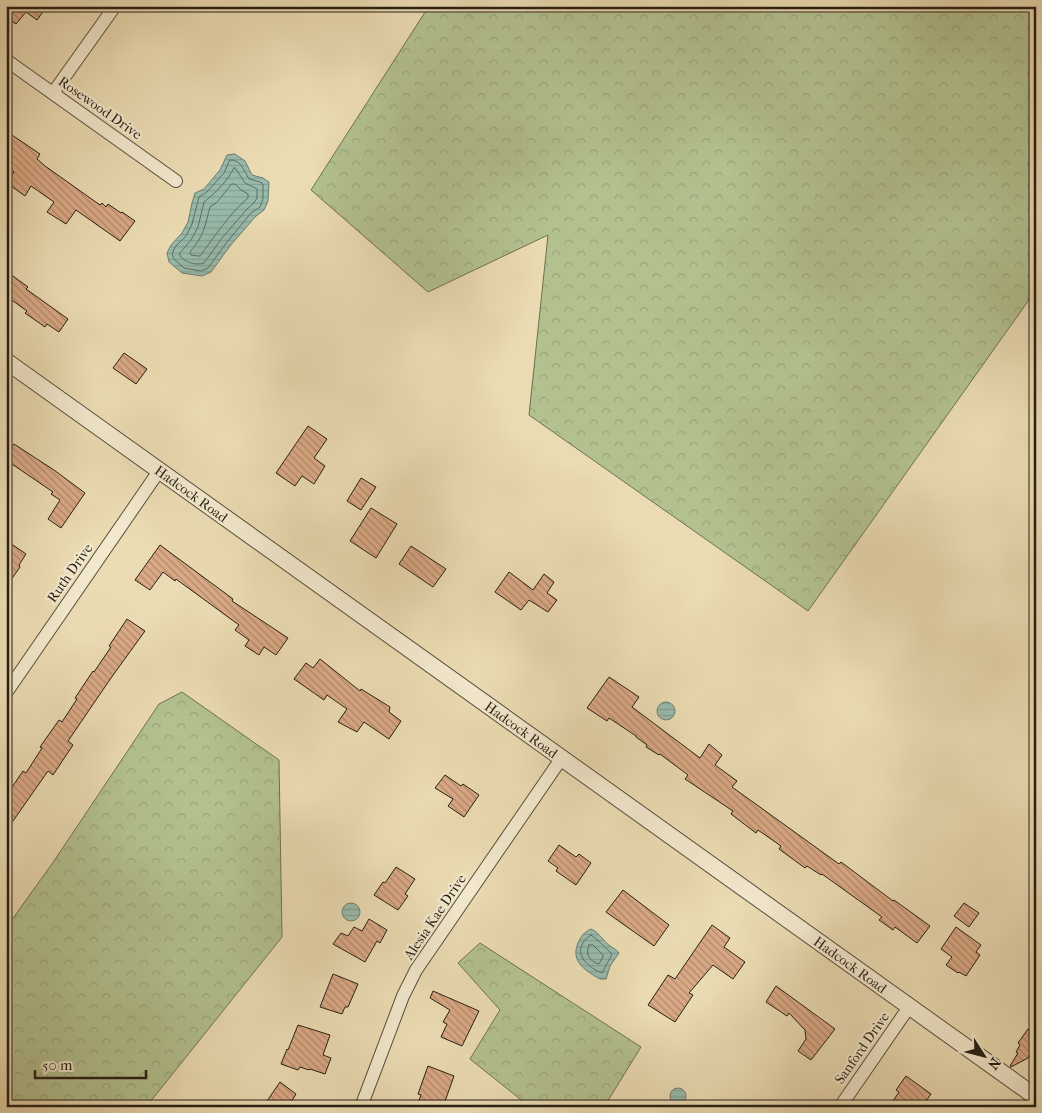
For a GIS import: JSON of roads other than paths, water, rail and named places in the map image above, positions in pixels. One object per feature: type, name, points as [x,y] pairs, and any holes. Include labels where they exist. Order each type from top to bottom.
[{"type":"street","points":[[53,94],[116,6]]},
{"type":"street","name":"Rosewood Drive","points":[[6,60],[176,181]]},
{"type":"street","name":"Hadcock Road","points":[[6,361],[1036,1097]]},
{"type":"street","name":"Ruth Drive","points":[[6,693],[159,471]]},
{"type":"street","name":"Alesia Kae Drive","points":[[361,1107],[403,996],[416,970],[561,759]]},
{"type":"street","name":"Sanford Drive","points":[[840,1107],[909,1007]]},
{"type":"water","points":[[235,154],[245,161],[252,175],[269,182],[268,201],[264,210],[255,217],[230,246],[211,272],[202,276],[182,273],[169,262],[167,253],[188,222],[195,193],[204,189],[220,170],[227,155]]},
{"type":"water","points":[[666,702],[672,705],[675,711],[672,717],[666,720],[660,717],[657,711],[660,705]]},
{"type":"water","points":[[351,903],[357,906],[360,912],[357,918],[351,921],[345,918],[342,912],[345,906]]},
{"type":"water","points":[[591,929],[619,953],[610,966],[606,979],[600,979],[590,973],[581,965],[576,956],[580,938]]},
{"type":"water","points":[[675,1088],[681,1088],[686,1093],[684,1102],[675,1104],[670,1099],[670,1093]]}]
